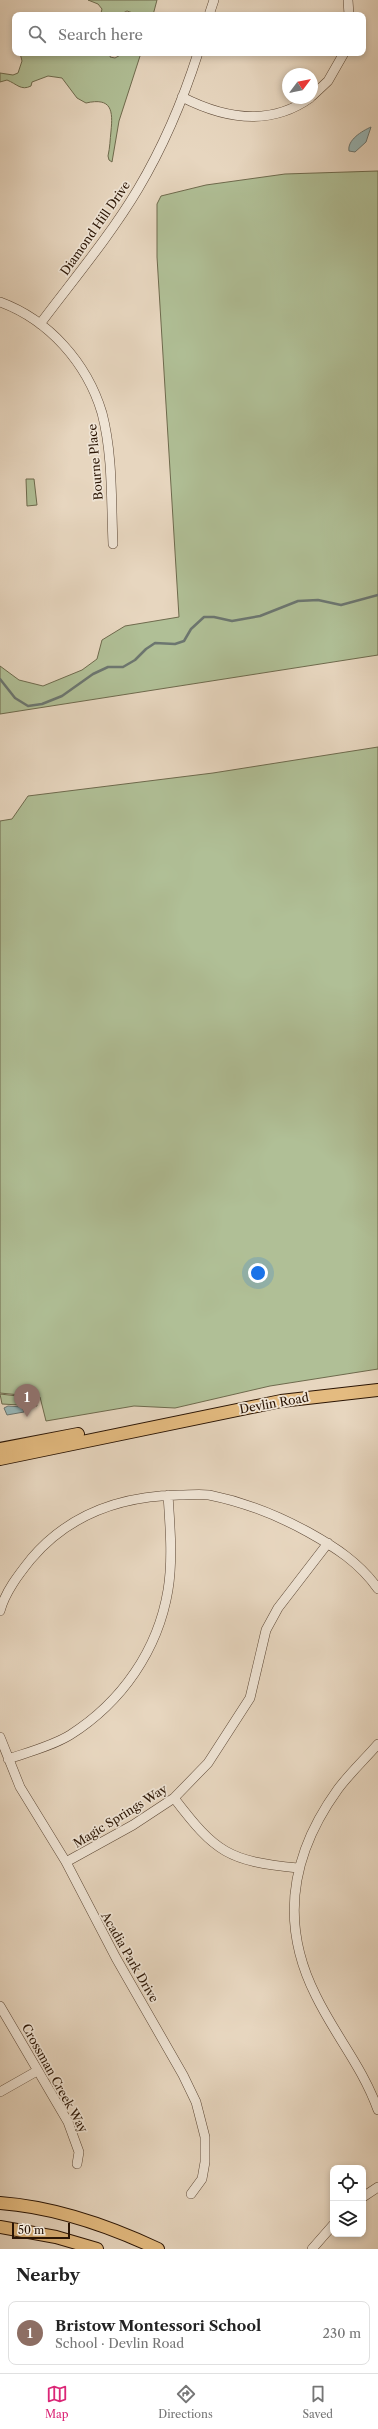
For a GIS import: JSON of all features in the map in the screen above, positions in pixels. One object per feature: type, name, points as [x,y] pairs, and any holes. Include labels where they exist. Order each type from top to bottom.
[{"type":"main road","name":"Devlin Road","points":[[0,1459],[281,1401],[378,1390]]},
{"type":"main road","name":"Devlin Road","points":[[0,1449],[116,1427],[170,1423]]},
{"type":"main road","points":[[0,2203],[37,2208],[90,2221],[158,2249]]},
{"type":"main road","points":[[0,2228],[56,2237],[97,2249]]},
{"type":"street","points":[[210,12],[214,0]]},
{"type":"street","points":[[348,0],[349,12]]},
{"type":"street","name":"Diamond Hill Drive","points":[[40,324],[122,214],[138,189],[159,150],[182,97],[197,56]]},
{"type":"street","points":[[318,90],[328,81],[342,56]]},
{"type":"street","points":[[182,97],[210,109],[249,118],[287,110],[298,104]]},
{"type":"street","name":"Bourne Place","points":[[0,302],[22,312],[40,324],[74,358],[85,374],[100,407],[109,455],[113,544]]},
{"type":"street","points":[[8,1759],[38,1749],[70,1735],[98,1715],[126,1687],[144,1659],[159,1628],[168,1589],[170,1537],[168,1495]]},
{"type":"street","points":[[0,1611],[17,1578],[45,1543],[77,1520],[112,1504],[146,1496],[208,1495],[252,1506],[288,1521],[328,1544],[359,1567],[378,1589]]},
{"type":"street","name":"Magic Springs Way","points":[[66,1862],[133,1825],[174,1798],[208,1763],[250,1698],[266,1630],[278,1608],[328,1544]]},
{"type":"street","name":"Acadia Park Drive","points":[[0,1737],[20,1787],[66,1862],[109,1945],[183,2075],[196,2102],[204,2137],[205,2162],[202,2179],[191,2194]]},
{"type":"street","points":[[378,1744],[339,1789],[319,1818],[304,1850],[298,1868],[294,1907],[296,1935],[304,1967],[316,1995],[330,2021],[363,2072],[378,2110]]},
{"type":"street","points":[[174,1798],[207,1839],[223,1851],[242,1860],[298,1868]]},
{"type":"street","name":"Crossman Creek Way","points":[[0,2006],[76,2139],[79,2152],[77,2164]]},
{"type":"street","points":[[0,2092],[37,2071]]},
{"type":"street","points":[[366,2195],[378,2187]]},
{"type":"street","points":[[312,2249],[330,2228]]},
{"type":"green space","points":[[88,0],[157,0],[154,12],[101,12],[102,9],[98,4]]},
{"type":"green space","points":[[21,56],[110,56],[115,58],[119,56],[140,56],[119,121],[112,162],[109,160],[108,156],[112,124],[112,117],[109,107],[101,102],[86,103],[77,98],[62,78],[48,76],[32,82],[31,86],[24,88],[7,80],[0,82],[0,73],[13,75],[18,73],[22,61]]},
{"type":"green space","points":[[378,171],[378,655],[0,714],[0,666],[19,680],[43,686],[82,670],[97,659],[102,640],[125,626],[179,617],[157,257],[157,204],[161,196],[206,185],[285,174]]},
{"type":"green space","points":[[26,479],[34,479],[37,505],[27,506]]},
{"type":"green space","points":[[378,747],[378,1369],[270,1386],[175,1408],[134,1406],[46,1421],[40,1397],[0,1393],[0,821],[12,819],[28,796],[213,773]]},
{"type":"green space","points":[[0,1394],[35,1398],[37,1406],[2,1404]]},
{"type":"water","points":[[371,127],[366,142],[355,152],[349,151],[350,143],[360,133]]},
{"type":"water","points":[[8,1406],[22,1407],[24,1412],[7,1415],[4,1408]]},
{"type":"waterway","points":[[0,679],[15,698],[28,706],[42,704],[62,696],[93,674],[108,667],[123,667],[135,660],[146,649],[155,643],[175,644],[184,641],[191,629],[204,617],[214,617],[232,621],[260,616],[298,601],[318,600],[341,605],[378,595]]},
{"type":"place","name":"Bristow Montessori School","points":[[27,1417]]}]
